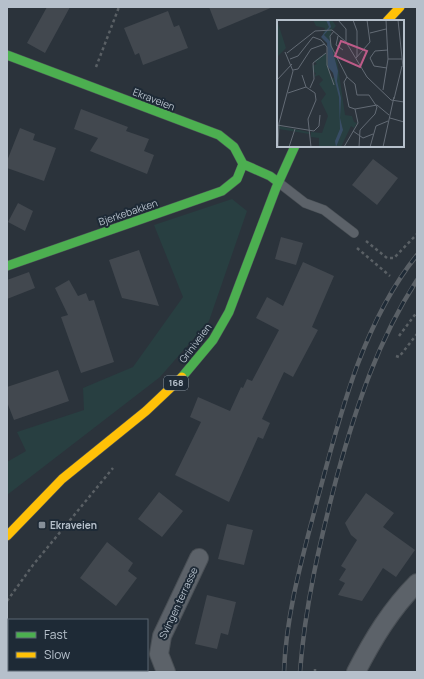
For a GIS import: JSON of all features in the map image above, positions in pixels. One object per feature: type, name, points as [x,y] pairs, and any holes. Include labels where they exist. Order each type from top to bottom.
[{"type":"street","points":[[389,20],[400,7]]},
{"type":"street","name":"Ekraveien","points":[[7,55],[220,135],[235,146],[240,154],[243,164]]},
{"type":"street","name":"Griniveien","points":[[7,536],[34,505],[170,390],[213,340],[232,306],[278,182],[296,147]]},
{"type":"street","points":[[243,164],[270,176],[278,182]]},
{"type":"street","name":"Bjerkebakken","points":[[7,266],[222,190],[230,186],[237,179],[243,164]]},
{"type":"street","name":"Svingen terrasse","points":[[166,672],[159,654],[162,636],[199,558]]},
{"type":"street","points":[[356,672],[380,627],[400,600],[417,583]]},
{"type":"lane","points":[[278,182],[305,203],[324,210],[354,233]]},
{"type":"path","points":[[88,85],[119,7]]},
{"type":"path","points":[[354,233],[387,258],[394,258],[417,234]]},
{"type":"path","points":[[399,336],[417,312]]},
{"type":"path","points":[[396,356],[399,357],[417,334]]},
{"type":"path","points":[[7,601],[33,565],[114,466]]},
{"type":"path","points":[[315,667],[315,672]]},
{"type":"green space","points":[[232,199],[247,211],[209,321],[160,377],[7,495],[7,462],[26,451],[17,432],[84,410],[83,388],[133,367],[183,297],[154,225]]},
{"type":"building","points":[[47,7],[70,7],[45,53],[27,43]]},
{"type":"building","points":[[209,7],[273,7],[218,30]]},
{"type":"building","points":[[168,11],[174,27],[179,25],[188,48],[143,65],[139,53],[135,55],[124,28]]},
{"type":"building","points":[[81,109],[128,127],[126,131],[149,139],[144,151],[154,155],[147,174],[90,151],[98,138],[74,129]]},
{"type":"building","points":[[20,128],[35,134],[33,140],[56,148],[44,181],[7,168],[7,161]]},
{"type":"building","points":[[373,159],[398,178],[377,205],[352,185]]},
{"type":"building","points":[[18,203],[33,211],[25,231],[8,222]]},
{"type":"building","points":[[281,237],[303,243],[296,265],[275,259]]},
{"type":"building","points":[[139,250],[159,306],[122,298],[109,260]]},
{"type":"building","points":[[303,262],[334,276],[312,327],[318,330],[293,377],[284,372],[262,419],[270,423],[263,439],[258,437],[229,502],[175,475],[201,422],[190,417],[198,397],[230,411],[241,387],[243,388],[247,379],[252,381],[279,330],[256,318],[267,297],[283,306]]},
{"type":"building","points":[[29,272],[35,288],[7,299],[7,280]]},
{"type":"building","points":[[69,280],[78,296],[86,293],[89,301],[94,300],[114,362],[81,373],[61,317],[68,315],[55,288]]},
{"type":"building","points":[[58,370],[69,401],[14,420],[7,402],[7,387]]},
{"type":"building","points":[[159,492],[183,511],[162,537],[138,519]]},
{"type":"building","points":[[366,493],[394,513],[383,527],[415,550],[396,577],[383,568],[362,601],[338,595],[345,583],[339,580],[346,569],[341,566],[357,540],[351,535],[345,523]]},
{"type":"building","points":[[227,524],[253,530],[244,565],[218,559]]},
{"type":"building","points":[[107,542],[133,563],[128,571],[137,578],[116,606],[80,578]]},
{"type":"building","points":[[207,595],[236,602],[228,635],[221,633],[217,649],[195,644]]},
{"type":"railway","points":[[284,672],[285,651],[295,589],[342,410],[353,376],[380,313],[397,283],[417,255]]},
{"type":"railway","points":[[300,672],[309,598],[325,525],[344,450],[360,399],[380,350],[403,303],[417,280]]},
{"type":"traffic: fast","points":[[7,55],[219,135],[234,147],[243,164],[270,176],[278,182]]},
{"type":"traffic: fast","points":[[182,377],[213,340],[229,312],[276,188],[295,147]]},
{"type":"traffic: fast","points":[[7,266],[222,191],[237,179],[243,164]]},
{"type":"traffic: slow","points":[[388,20],[400,7]]},
{"type":"traffic: slow","points":[[7,536],[62,479],[146,411],[182,377]]},
{"type":"place","name":"Ekraveien","points":[[42,525]]}]
